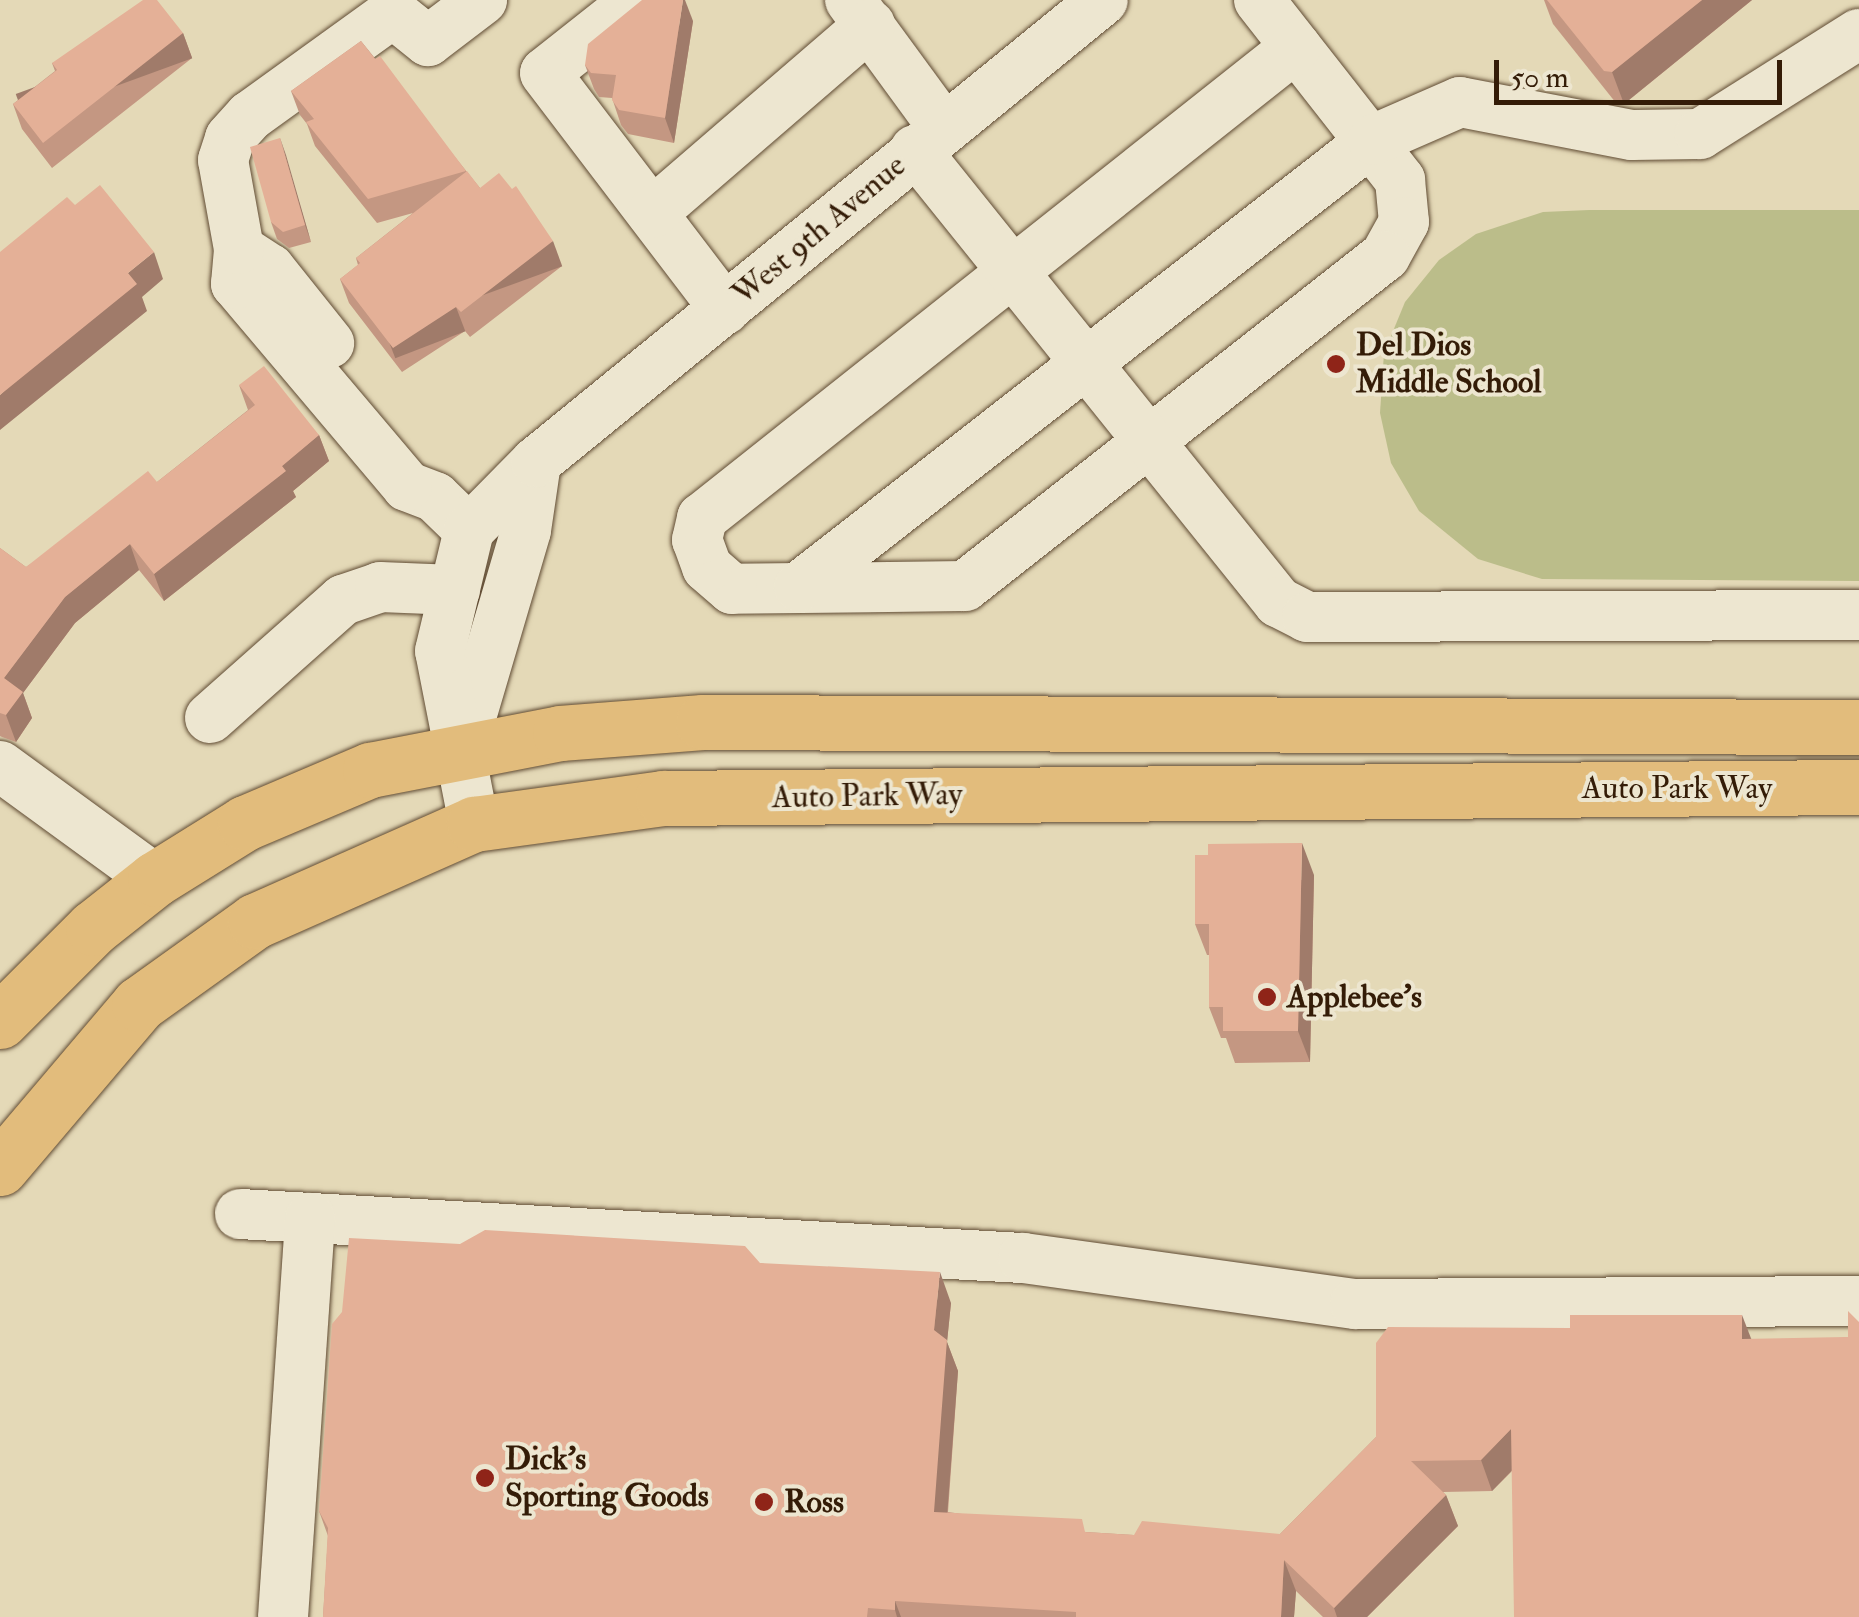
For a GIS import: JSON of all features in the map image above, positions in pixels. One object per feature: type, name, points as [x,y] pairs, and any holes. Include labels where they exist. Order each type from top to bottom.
[{"type":"main road","name":"Auto Park Way","points":[[0,1021],[93,928],[155,879],[318,787],[564,732],[703,722],[1859,727]]},
{"type":"main road","name":"Auto Park Way","points":[[0,1168],[140,1004],[255,921],[474,824],[663,798],[1859,787]]},
{"type":"street","points":[[474,824],[440,651],[455,590],[452,513],[430,471],[270,269],[239,249],[223,160],[230,138],[250,116],[392,12],[428,42],[482,0]]},
{"type":"street","points":[[637,0],[545,73],[725,309]]},
{"type":"street","name":"West 9th Avenue","points":[[452,513],[536,462],[1104,0]]},
{"type":"street","points":[[1259,0],[1373,140],[1400,180],[1404,222],[1384,256],[965,586],[732,589],[707,567],[697,540],[702,518],[1296,48]]},
{"type":"street","points":[[652,213],[860,12],[929,139],[1012,272],[1278,602],[1308,617],[1859,615]]},
{"type":"street","points":[[799,587],[1373,140],[1460,102],[1632,135],[1700,134],[1859,34]]},
{"type":"street","points":[[461,752],[526,530],[536,462]]},
{"type":"street","points":[[210,718],[343,600],[380,586],[455,590]]},
{"type":"street","points":[[0,766],[155,879]]},
{"type":"street","points":[[240,1214],[1023,1258],[1355,1304],[1859,1301]]},
{"type":"street","points":[[283,1617],[310,1218]]},
{"type":"green space","points":[[1859,210],[1859,581],[1542,579],[1478,559],[1419,511],[1391,463],[1380,413],[1384,353],[1405,302],[1439,260],[1476,234],[1543,212]]},
{"type":"building","points":[[143,0],[157,0],[183,33],[43,143],[13,104],[57,70],[52,63]]},
{"type":"building","points":[[642,0],[683,0],[665,118],[619,110],[612,100],[616,75],[591,73],[585,65],[588,44]]},
{"type":"building","points":[[1547,0],[1702,0],[1612,72],[1604,71]]},
{"type":"building","points":[[361,41],[375,59],[380,56],[466,171],[368,199],[306,122],[314,119],[291,91]]},
{"type":"building","points":[[280,138],[305,225],[283,232],[271,222],[250,147]]},
{"type":"building","points":[[467,171],[480,188],[499,173],[512,189],[516,186],[553,241],[461,312],[456,307],[393,348],[340,279],[360,263],[356,258]]},
{"type":"building","points":[[100,185],[154,252],[128,273],[137,284],[0,395],[0,252],[67,197],[75,205]]},
{"type":"building","points":[[264,366],[319,435],[282,466],[286,471],[154,574],[130,544],[65,597],[4,678],[23,692],[6,715],[0,713],[0,548],[26,567],[148,471],[157,482],[255,405],[239,385]]},
{"type":"building","name":"Applebee's","points":[[1302,843],[1298,1031],[1223,1031],[1223,1007],[1209,1007],[1209,924],[1195,924],[1195,855],[1208,855],[1208,844]]},
{"type":"building","points":[[485,1230],[745,1246],[760,1263],[940,1272],[934,1330],[947,1340],[934,1512],[1082,1519],[1085,1532],[1134,1535],[1142,1521],[1280,1534],[1376,1437],[1376,1343],[1388,1327],[1570,1328],[1570,1315],[1742,1315],[1742,1339],[1848,1337],[1848,1311],[1859,1322],[1859,1617],[1514,1617],[1511,1429],[1481,1460],[1411,1461],[1446,1495],[1334,1608],[1284,1560],[1281,1617],[1076,1617],[1076,1612],[895,1601],[895,1610],[868,1608],[867,1617],[323,1617],[328,1528],[319,1511],[332,1324],[342,1312],[349,1238],[460,1244]]},
{"type":"place","name":"Del Dios Middle School","points":[[1336,364]]},
{"type":"place","name":"Applebee's","points":[[1267,997]]},
{"type":"place","name":"Dick's Sporting Goods","points":[[485,1478]]},
{"type":"place","name":"Ross","points":[[764,1502]]}]
